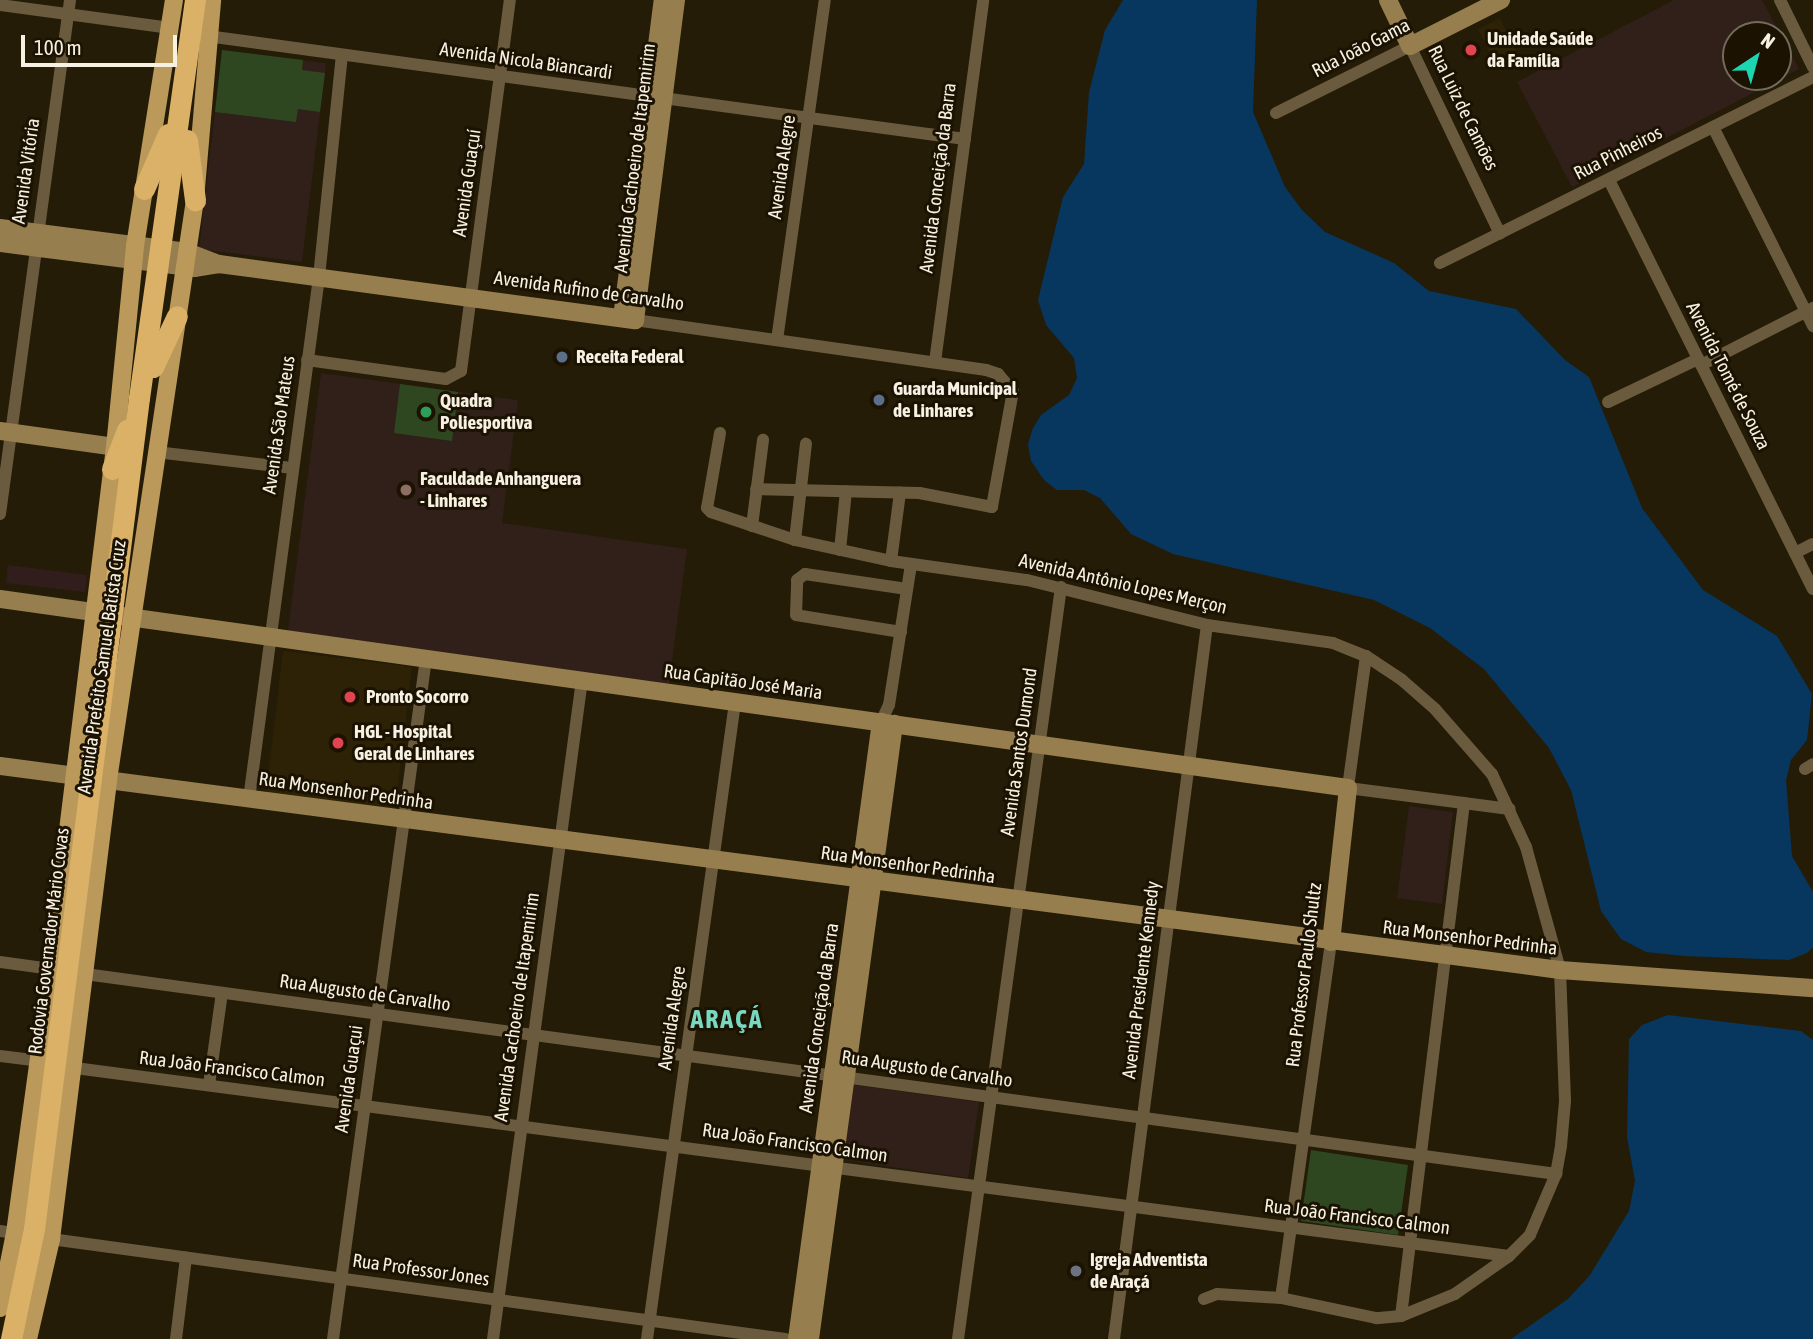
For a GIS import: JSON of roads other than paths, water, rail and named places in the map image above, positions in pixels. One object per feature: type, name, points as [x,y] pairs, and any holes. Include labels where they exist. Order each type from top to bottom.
[{"type":"highway","points":[[162,256],[195,0]]},
{"type":"highway","points":[[144,189],[163,153],[185,71]]},
{"type":"highway","points":[[185,71],[188,161],[195,200]]},
{"type":"highway","name":"Rodovia Governador Mário Covas","points":[[11,1339],[29,1262],[74,936],[139,398],[162,256]]},
{"type":"highway","points":[[139,398],[177,316]]},
{"type":"highway","points":[[112,469],[144,363]]},
{"type":"highway","points":[[74,936],[95,885]]},
{"type":"main road","name":"Avenida Prefeito Samuel Batista Cruz","points":[[114,614],[112,469],[134,254],[174,0]]},
{"type":"main road","name":"Avenida Prefeito Samuel Batista Cruz","points":[[114,614],[156,452],[195,200],[212,0]]},
{"type":"main road","points":[[629,319],[657,98],[663,0]]},
{"type":"main road","name":"Avenida Cachoeiro de Itapemirim","points":[[657,98],[676,0]]},
{"type":"main road","name":"Rua Luiz de Camões","points":[[1388,0],[1410,46]]},
{"type":"main road","name":"Rua João Gama","points":[[1410,46],[1492,2]]},
{"type":"main road","points":[[0,228],[36,241]]},
{"type":"main road","points":[[0,243],[36,241],[134,254]]},
{"type":"main road","name":"Avenida Rufino de Carvalho","points":[[134,254],[629,319]]},
{"type":"main road","points":[[5,431],[115,447]]},
{"type":"main road","name":"Rua Capitão José Maria","points":[[0,598],[1348,789]]},
{"type":"main road","name":"Avenida Conceição da Barra","points":[[810,1339],[827,1166],[888,723]]},
{"type":"main road","name":"Rua Monsenhor Pedrinha","points":[[0,766],[1331,942],[1560,970],[1813,989]]},
{"type":"main road","name":"Avenida Prefeito Samuel Batista Cruz","points":[[28,1339],[51,1239],[75,1068],[95,885],[91,778]]},
{"type":"main road","name":"Avenida Prefeito Samuel Batista Cruz","points":[[0,1308],[7,1232],[39,1061],[51,969],[91,778]]},
{"type":"main road","name":"Rua Professor Paulo Shultz","points":[[1331,942],[1348,789]]},
{"type":"main road","name":"Avenida Conceição da Barra","points":[[797,1339],[827,1166]]},
{"type":"street","name":"Avenida Vitória","points":[[0,514],[5,431],[36,241],[70,0]]},
{"type":"street","name":"Avenida Guaçuí","points":[[307,360],[446,380],[461,371],[510,0]]},
{"type":"street","name":"Avenida Alegre","points":[[776,340],[825,0]]},
{"type":"street","name":"Avenida Conceição da Barra","points":[[936,362],[983,0]]},
{"type":"street","points":[[1780,0],[1813,66]]},
{"type":"street","points":[[0,5],[170,29]]},
{"type":"street","name":"Avenida Nicola Biancardi","points":[[207,36],[965,139]]},
{"type":"street","name":"Rua João Gama","points":[[1276,113],[1410,46]]},
{"type":"street","name":"Rua Luiz de Camões","points":[[1410,46],[1500,234]]},
{"type":"street","name":"Avenida São Mateus","points":[[249,799],[318,277],[342,55]]},
{"type":"street","name":"Rua Pinheiros","points":[[1440,263],[1813,77]]},
{"type":"street","points":[[1713,127],[1809,310],[1813,326]]},
{"type":"street","name":"Avenida Tomé de Souza","points":[[1609,180],[1813,589]]},
{"type":"street","points":[[1608,402],[1809,310]]},
{"type":"street","name":"Avenida Rufino de Carvalho","points":[[629,319],[986,370],[1007,382],[1015,401],[995,505],[988,508],[900,493]]},
{"type":"street","name":"Avenida Antônio Lopes Merçon","points":[[720,433],[709,511],[795,540],[840,550],[911,565],[1061,587],[1207,625],[1299,635],[1366,656],[1402,680],[1470,746],[1492,774],[1510,809],[1560,970],[1565,1101],[1556,1174],[1530,1235],[1509,1256],[1455,1294],[1401,1316],[1376,1318],[1281,1298],[1217,1294],[1204,1299]]},
{"type":"street","points":[[752,526],[763,440]]},
{"type":"street","points":[[795,540],[806,444]]},
{"type":"street","points":[[156,452],[293,468]]},
{"type":"street","points":[[757,489],[801,493],[900,493],[891,561]]},
{"type":"street","points":[[840,550],[846,491]]},
{"type":"street","points":[[1795,553],[1813,544]]},
{"type":"street","name":"Avenida Conceição da Barra","points":[[888,723],[911,565]]},
{"type":"street","points":[[901,632],[799,616],[793,610],[802,574],[907,589]]},
{"type":"street","name":"Avenida Santos Dumond","points":[[958,1339],[1061,587]]},
{"type":"street","name":"Avenida Presidente Kennedy","points":[[1114,1339],[1207,625]]},
{"type":"street","name":"Rua Professor Paulo Shultz","points":[[1348,789],[1366,656]]},
{"type":"street","name":"Avenida Guaçui","points":[[332,1339],[426,658]]},
{"type":"street","name":"Avenida Cachoeiro de Itapemirim","points":[[493,1339],[582,680]]},
{"type":"street","name":"Avenida Alegre","points":[[647,1339],[735,702]]},
{"type":"street","points":[[1348,789],[1510,809]]},
{"type":"street","points":[[1401,1316],[1464,803]]},
{"type":"street","name":"Rua Professor Paulo Shultz","points":[[1281,1298],[1331,942]]},
{"type":"street","points":[[0,962],[51,969]]},
{"type":"street","name":"Rua Augusto de Carvalho","points":[[85,974],[1556,1174]]},
{"type":"street","points":[[209,1085],[222,993]]},
{"type":"street","points":[[0,1056],[39,1061]]},
{"type":"street","name":"Rua João Francisco Calmon","points":[[75,1068],[1509,1256]]},
{"type":"street","name":"Rua Professor Jones","points":[[51,1239],[785,1339]]},
{"type":"street","points":[[176,1339],[187,1258]]},
{"type":"water","points":[[1123,0],[1257,0],[1253,112],[1285,187],[1302,210],[1325,232],[1394,263],[1429,291],[1516,309],[1565,360],[1589,377],[1642,508],[1703,590],[1777,636],[1812,694],[1807,740],[1791,760],[1786,780],[1792,856],[1813,892],[1813,947],[1807,953],[1789,960],[1684,956],[1646,952],[1621,939],[1601,911],[1571,790],[1549,748],[1484,669],[1430,628],[1374,600],[1173,554],[1131,534],[1100,498],[1084,490],[1057,490],[1044,480],[1031,461],[1028,444],[1033,428],[1041,415],[1069,395],[1077,378],[1074,358],[1046,325],[1038,300],[1063,197],[1084,164],[1089,92],[1105,30]]},
{"type":"water","points":[[1668,1015],[1801,1031],[1813,1040],[1813,1339],[1511,1339],[1568,1299],[1590,1275],[1629,1211],[1635,1181],[1627,1137],[1629,1039],[1642,1025]]},
{"type":"place","name":"Unidade Saúde da Família","points":[[1471,50]]},
{"type":"place","name":"Receita Federal","points":[[562,357]]},
{"type":"place","name":"Guarda Municipal de Linhares","points":[[879,400]]},
{"type":"place","name":"Quadra Poliesportiva","points":[[426,412]]},
{"type":"place","name":"Faculdade Anhanguera - Linhares","points":[[406,490]]},
{"type":"place","name":"Pronto Socorro","points":[[350,697]]},
{"type":"place","name":"HGL - Hospital Geral de Linhares","points":[[338,743]]},
{"type":"place","name":"Igreja Adventista de Araçá","points":[[1076,1271]]},
{"type":"district","name":"ARAÇÁ","points":[[727,1020]]}]
